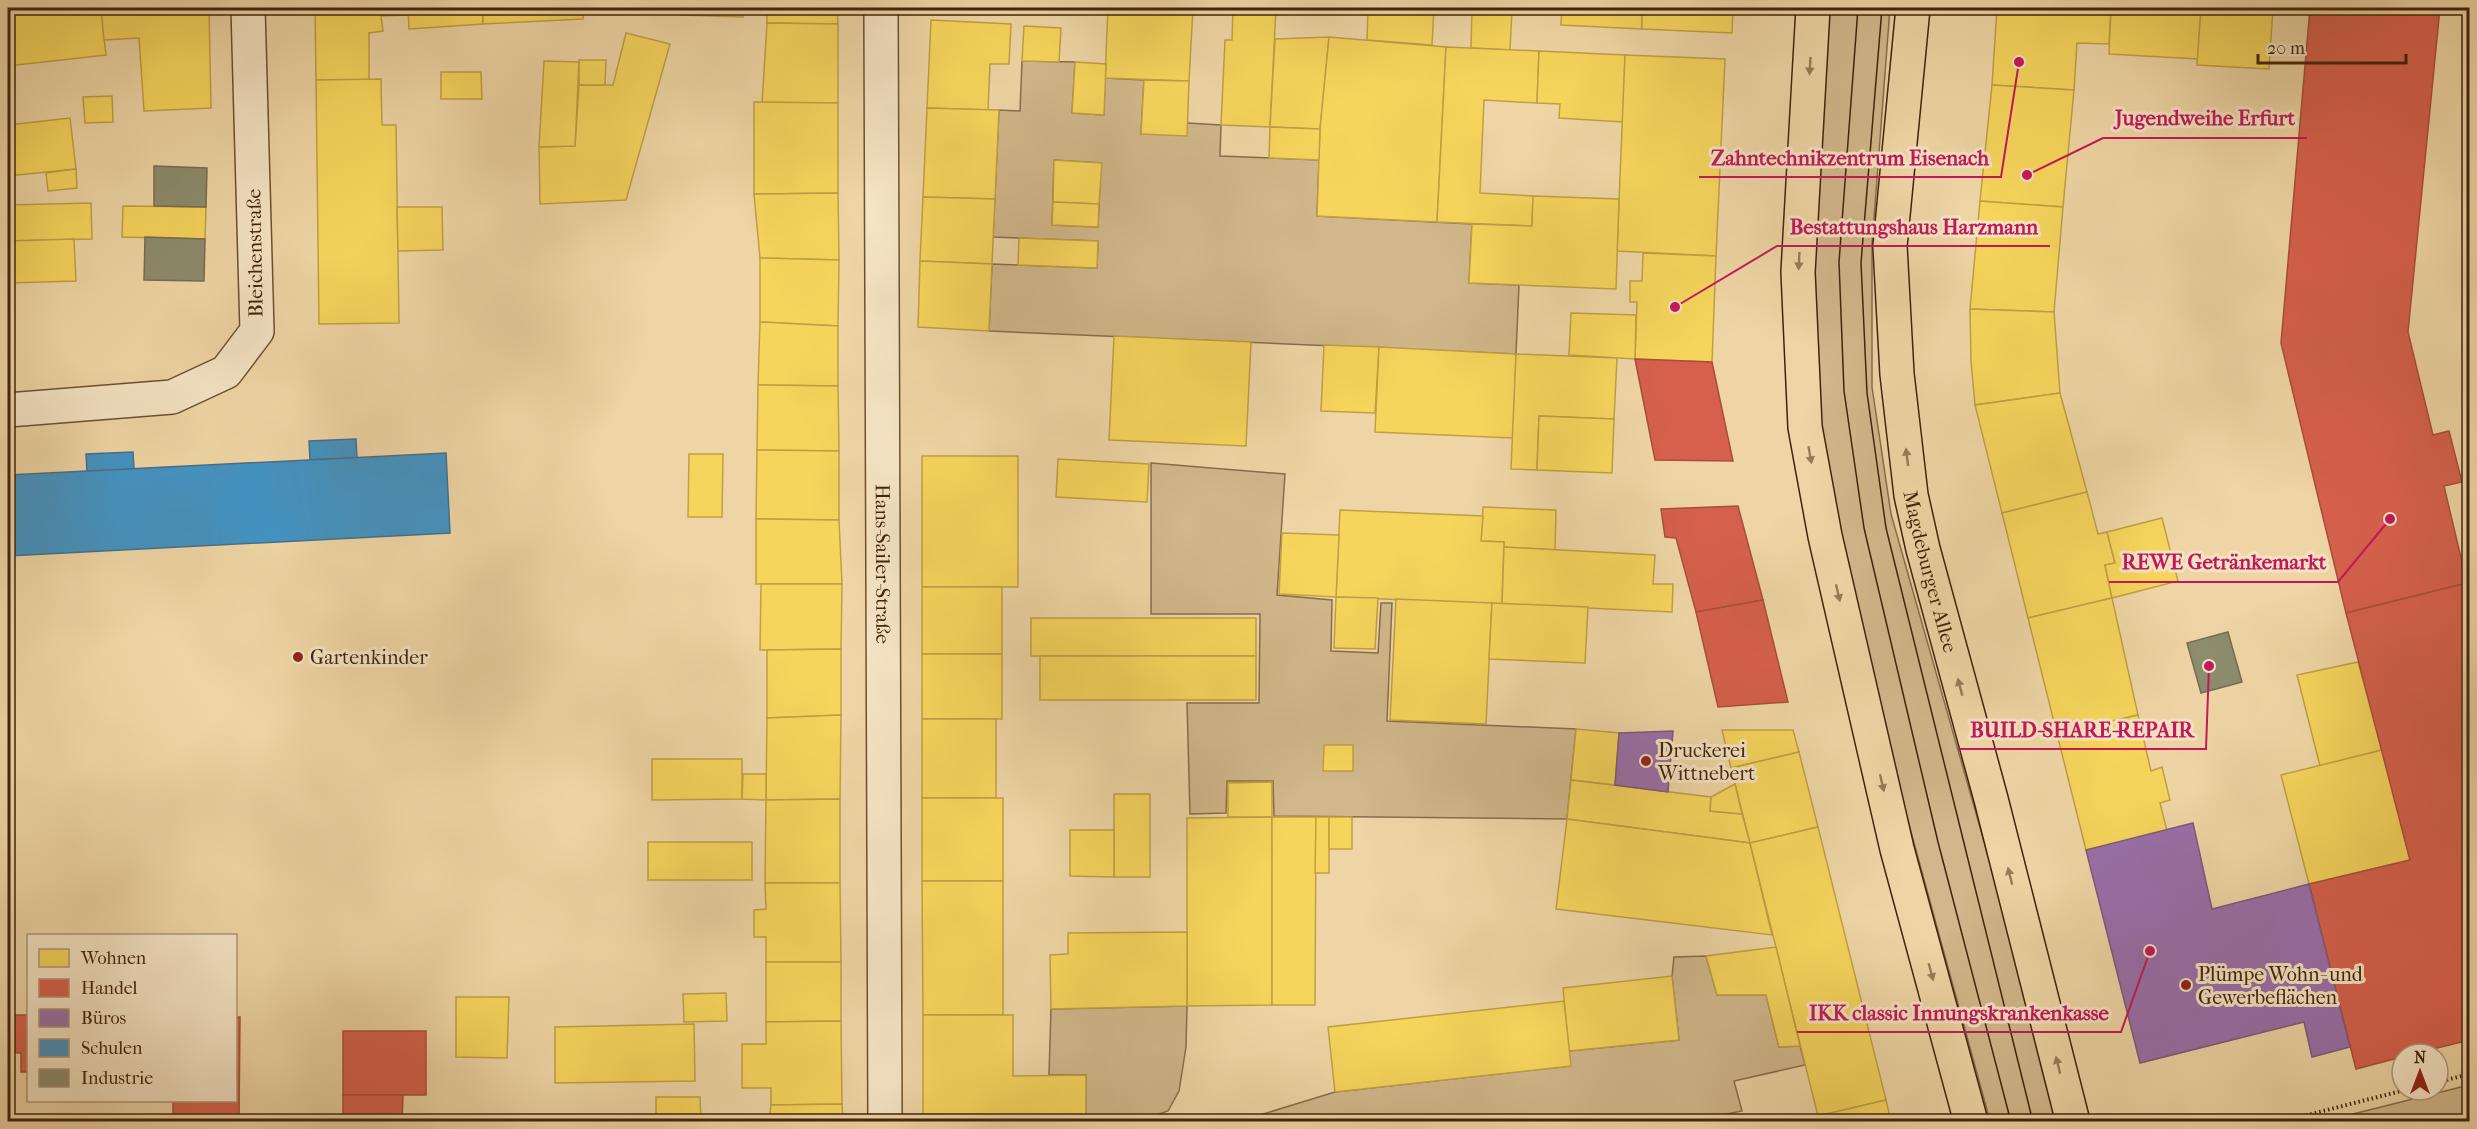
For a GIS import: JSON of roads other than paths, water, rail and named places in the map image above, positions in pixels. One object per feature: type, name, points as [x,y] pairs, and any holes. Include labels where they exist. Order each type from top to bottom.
[{"type":"main road","points":[[1813,8],[1798,272],[1805,427],[1827,547],[1897,849],[1971,1122]]},
{"type":"main road","name":"Magdeburger Allee","points":[[1913,8],[1890,246],[1897,374],[1911,495],[1923,549],[1991,799],[2073,1122]]},
{"type":"street","name":"Bleichenstraße","points":[[8,410],[172,398],[226,372],[256,331],[248,8]]},
{"type":"street","name":"Hans-Sailer-Straße","points":[[881,8],[885,1122]]},
{"type":"tram line","points":[[1858,8],[1839,262],[1844,391],[1864,528],[1938,842],[2011,1122]]},
{"type":"tram line","points":[[1882,8],[1861,263],[1867,393],[1886,528],[2033,1122]]},
{"type":"place","name":"Zahntechnikzentrum Eisenach","points":[[2019,62]]},
{"type":"place","name":"Jugendweihe Erfurt","points":[[2027,175]]},
{"type":"place","name":"Bestattungshaus Harzmann","points":[[1675,307]]},
{"type":"place","name":"REWE Getränkemarkt","points":[[2390,519]]},
{"type":"place","name":"Gartenkinder","points":[[298,657]]},
{"type":"place","name":"BUILD-SHARE-REPAIR","points":[[2209,666]]},
{"type":"place","name":"Druckerei Wittnebert","points":[[1646,761]]},
{"type":"place","name":"IKK classic Innungskrankenkasse","points":[[2150,951]]},
{"type":"place","name":"Plümpe Wohn- und Gewerbeflächen","points":[[2186,985]]}]
